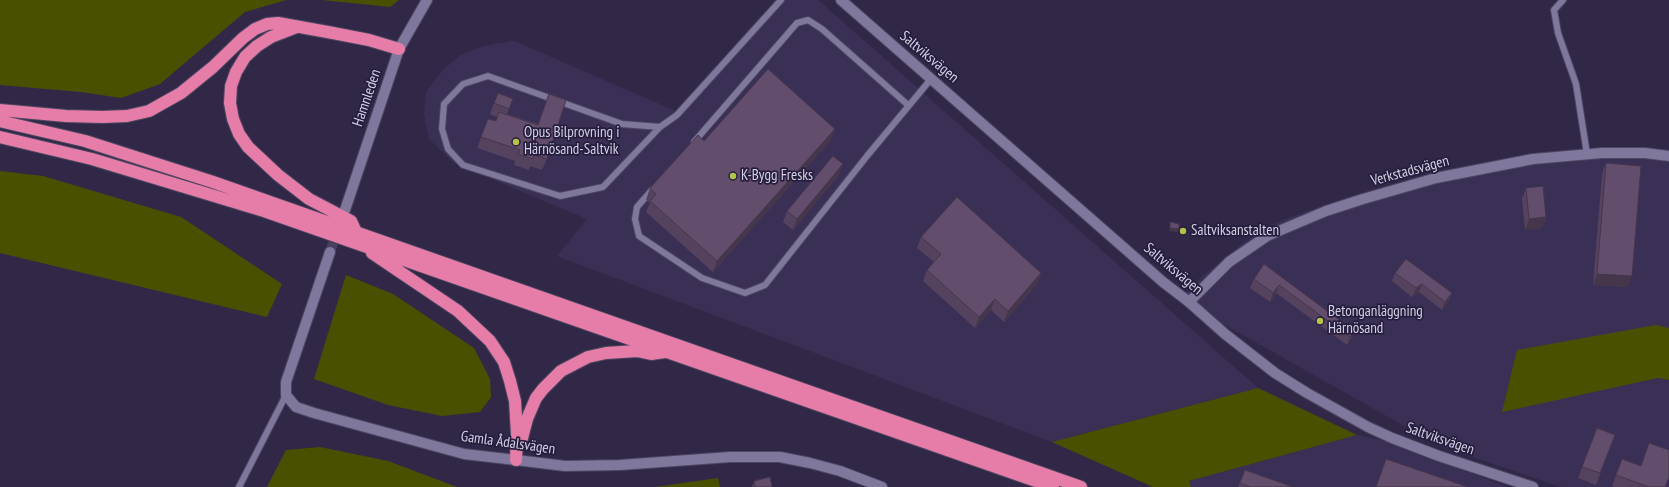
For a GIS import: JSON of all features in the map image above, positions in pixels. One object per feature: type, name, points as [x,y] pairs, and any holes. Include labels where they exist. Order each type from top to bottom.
[{"type":"highway","points":[[0,110],[66,116],[102,117],[127,116],[149,111],[185,90],[213,67],[243,38],[255,29],[267,24],[278,23],[298,26],[369,40],[399,49]]},
{"type":"highway","points":[[298,26],[271,37],[257,46],[244,58],[236,72],[231,86],[230,103],[232,119],[239,134],[248,147],[278,175],[309,199],[351,221],[353,237],[366,250],[442,299],[472,323],[490,341],[504,362],[515,401],[517,434],[516,460]]},
{"type":"highway","points":[[0,121],[51,132],[117,150],[668,352],[1053,487]]},
{"type":"highway","points":[[0,137],[72,153],[353,237],[1081,487]]},
{"type":"highway","points":[[516,460],[527,419],[536,398],[561,371],[588,358],[606,353],[637,351],[651,354],[668,352]]},
{"type":"street","name":"Hamnleden","points":[[345,210],[399,49],[427,0]]},
{"type":"street","name":"Saltviksvägen","points":[[841,0],[965,107],[1012,151],[1163,282],[1189,302],[1225,334],[1275,373],[1368,427],[1392,438],[1439,456],[1533,487]]},
{"type":"street","name":"Verkstadsvägen","points":[[1189,302],[1225,266],[1248,248],[1267,236],[1326,211],[1388,192],[1468,171],[1533,159],[1588,154],[1645,153],[1669,156]]},
{"type":"street","points":[[286,395],[286,382],[290,368],[330,252]]},
{"type":"street","name":"Gamla Ådalsvägen","points":[[286,395],[296,407],[314,413],[464,454],[565,466],[620,465],[730,456],[780,457],[840,471],[882,487]]},
{"type":"lane","points":[[660,127],[622,124],[488,76],[463,84],[444,104],[442,129],[448,149],[462,165],[560,196],[603,187],[660,127],[677,115],[781,0]]},
{"type":"lane","points":[[1563,0],[1554,10],[1558,33],[1576,84],[1588,154]]},
{"type":"lane","points":[[689,148],[797,23],[808,20],[822,29],[908,105]]},
{"type":"lane","points":[[658,184],[637,207],[634,219],[639,236],[702,278],[745,293],[765,284],[908,105],[931,79]]},
{"type":"lane","points":[[239,487],[286,395]]},
{"type":"shaded area","points":[[779,0],[818,0],[1258,388],[1052,442],[557,256],[587,219],[454,163],[429,139],[424,114],[426,92],[440,73],[459,56],[483,46],[514,41],[678,112]]},
{"type":"shaded area","points":[[1669,152],[1669,328],[1656,325],[1502,411],[1658,378],[1669,380],[1669,487],[1561,487],[1440,446],[1179,299],[1204,275],[1242,244],[1273,224],[1307,211],[1482,165]]},
{"type":"shaded area","points":[[1357,435],[1385,441],[1507,487],[1191,487],[1189,481]]},
{"type":"green space","points":[[0,0],[286,0],[245,12],[160,84],[121,98],[81,92],[0,85]]},
{"type":"green space","points":[[322,0],[399,0],[390,7]]},
{"type":"green space","points":[[0,171],[43,176],[181,217],[282,284],[267,317],[0,253]]},
{"type":"green space","points":[[346,275],[393,294],[474,348],[490,379],[491,397],[480,412],[442,416],[388,405],[314,379]]},
{"type":"green space","points":[[1656,325],[1669,328],[1669,380],[1658,378],[1502,412],[1517,350]]},
{"type":"green space","points":[[1258,388],[1357,435],[1189,481],[1191,487],[1153,487],[1052,442]]},
{"type":"green space","points":[[320,447],[388,461],[457,487],[267,487],[286,450]]},
{"type":"green space","points":[[718,478],[720,487],[655,487]]},
{"type":"building","name":"K-Bygg Fresks","points":[[768,69],[835,129],[717,261],[650,201],[656,194],[650,188],[698,135],[704,141]]},
{"type":"building","points":[[498,93],[513,99],[509,109],[494,103]]},
{"type":"building","name":"Opus Bilprovning i Härnösand-Saltvik","points":[[549,94],[566,100],[547,159],[534,155],[533,159],[518,154],[520,150],[481,137],[488,119],[496,121],[499,112],[538,125]]},
{"type":"building","points":[[833,156],[843,164],[797,219],[787,211]]},
{"type":"building","points":[[1606,163],[1641,166],[1632,276],[1597,274]]},
{"type":"building","points":[[1543,186],[1546,217],[1529,219],[1526,188]]},
{"type":"building","points":[[957,197],[1041,273],[1008,311],[995,299],[979,317],[927,270],[941,254],[921,237]]},
{"type":"building","points":[[1170,222],[1179,224],[1179,229],[1170,228]]},
{"type":"building","points":[[1406,259],[1452,293],[1445,302],[1422,284],[1416,288],[1395,273]]},
{"type":"building","points":[[1264,264],[1354,331],[1350,337],[1279,285],[1273,293],[1254,279]]},
{"type":"building","points":[[1597,428],[1615,435],[1600,473],[1582,467]]},
{"type":"building","points":[[1649,443],[1669,450],[1669,477],[1665,487],[1649,487],[1616,475],[1622,459],[1641,466]]},
{"type":"building","points":[[1386,459],[1468,487],[1376,487]]},
{"type":"building","points":[[1245,470],[1293,487],[1251,487],[1240,483]]},
{"type":"building","points":[[770,477],[772,487],[755,487],[754,481]]},
{"type":"tunnel","points":[[330,252],[338,229]]},
{"type":"place","name":"Opus Bilprovning i Härnösand-Saltvik","points":[[516,142]]},
{"type":"place","name":"K-Bygg Fresks","points":[[733,176]]},
{"type":"place","name":"Saltviksanstalten","points":[[1183,231]]},
{"type":"place","name":"Betonganläggning Härnösand","points":[[1320,321]]}]
